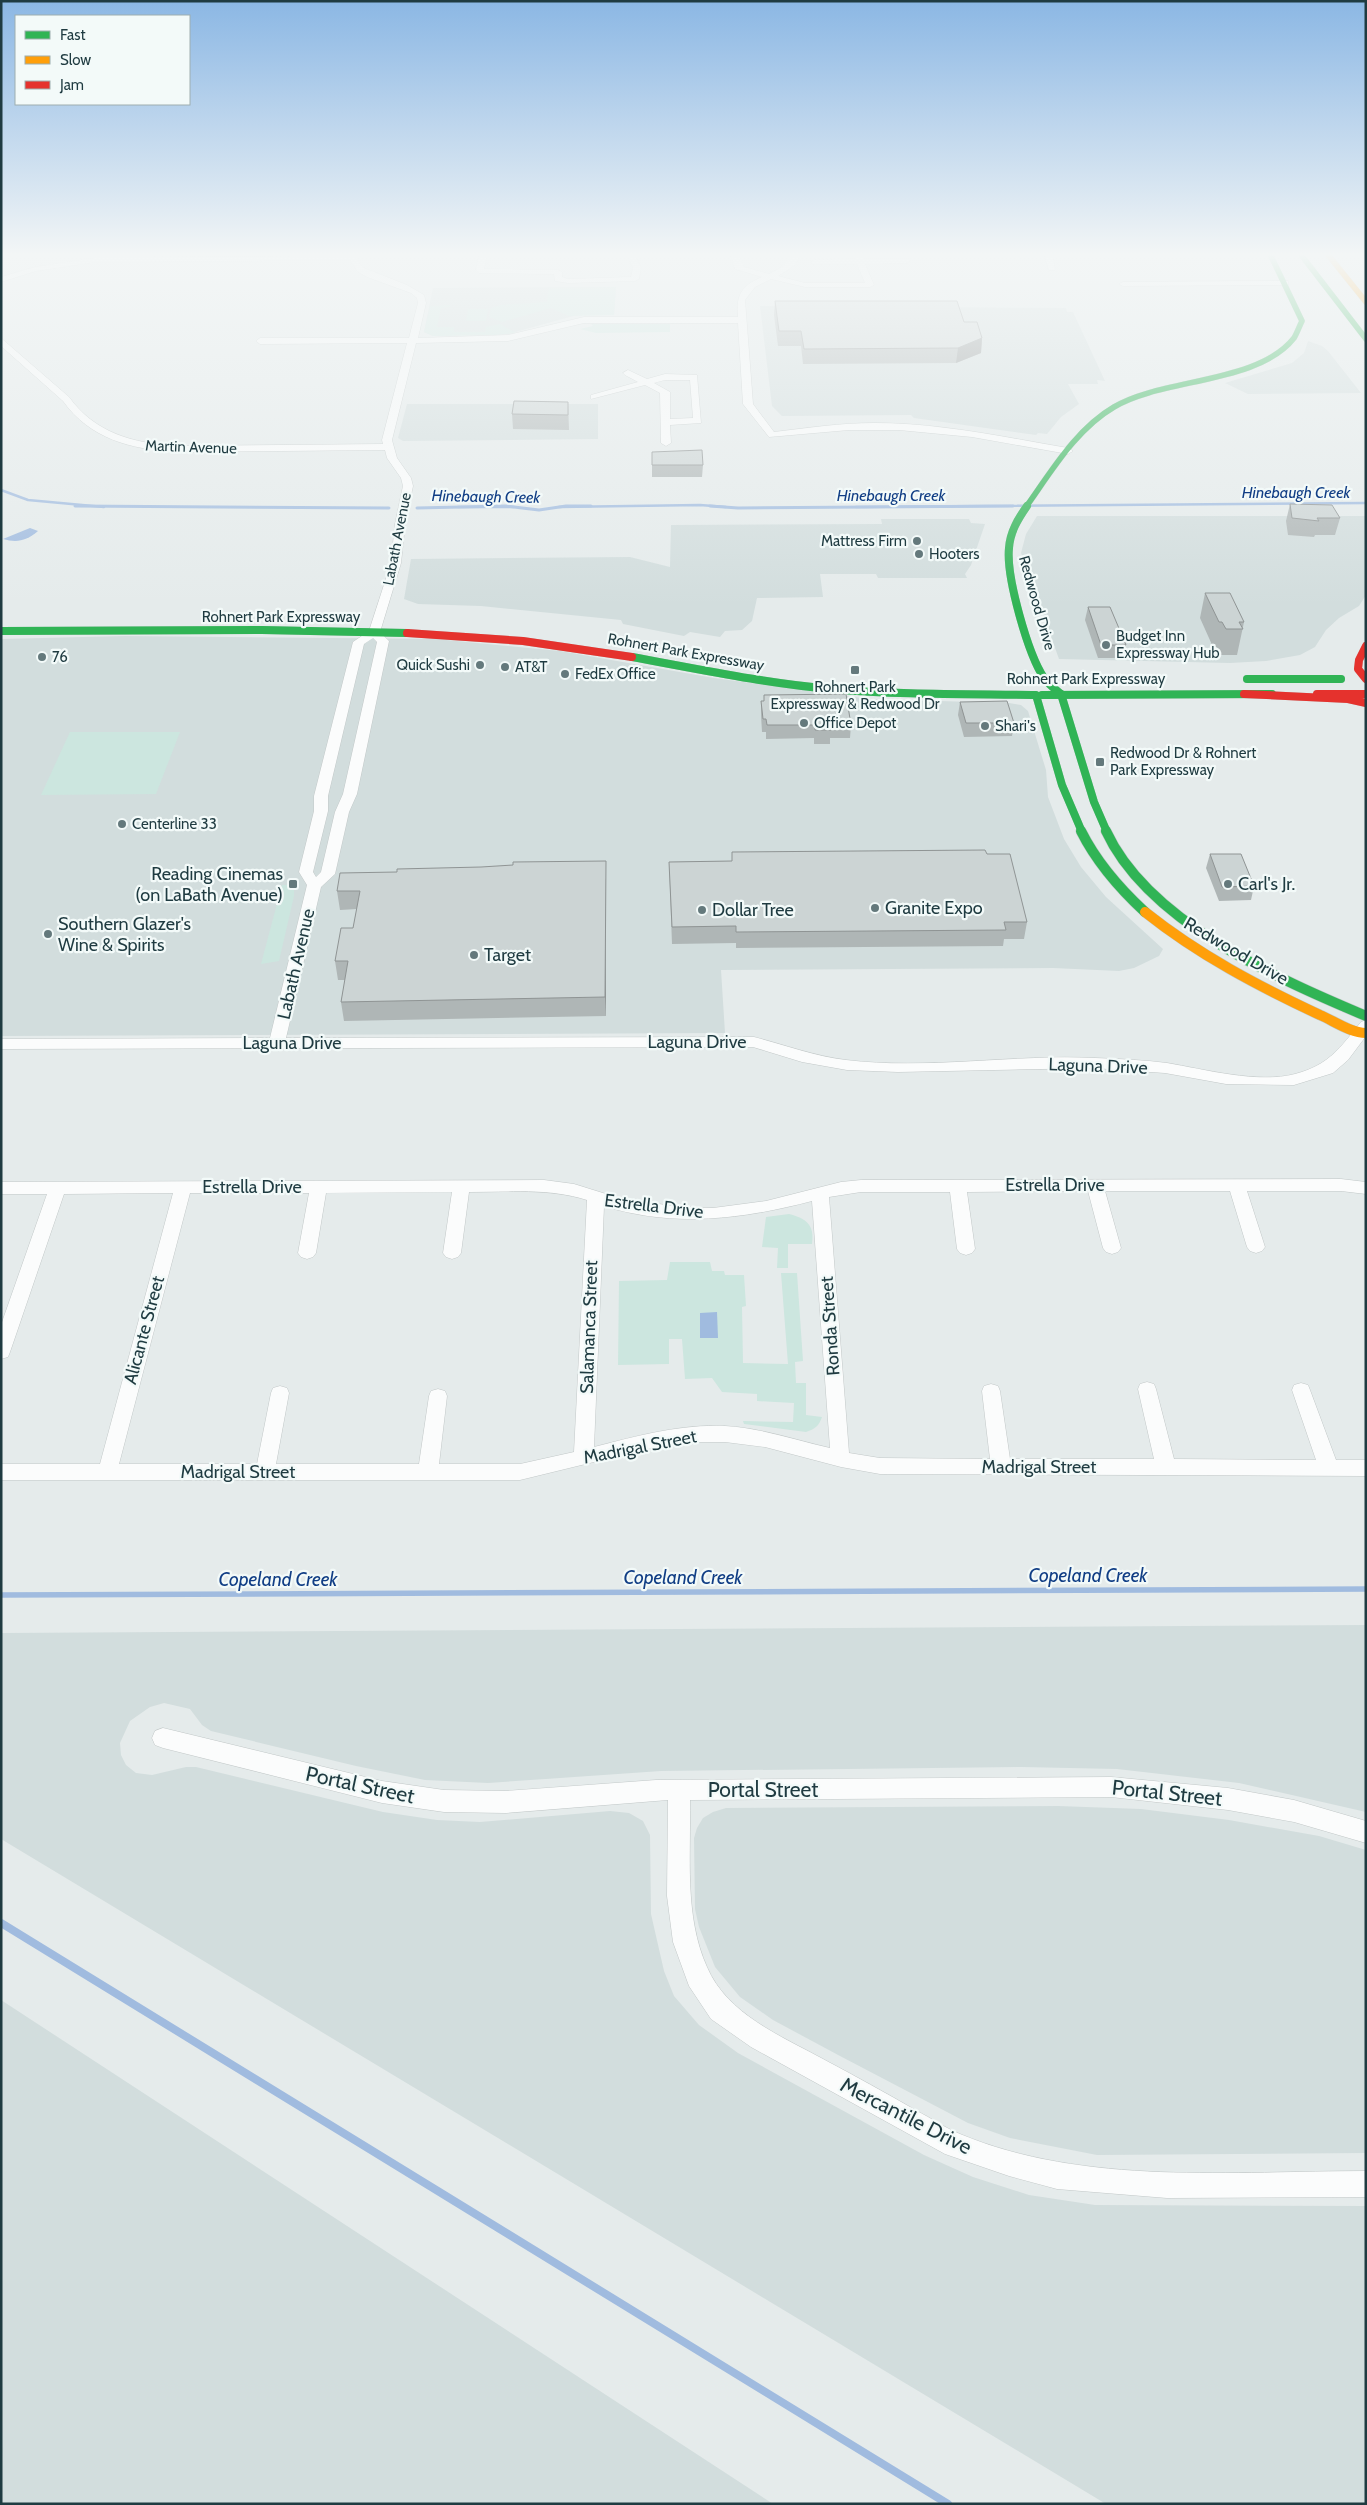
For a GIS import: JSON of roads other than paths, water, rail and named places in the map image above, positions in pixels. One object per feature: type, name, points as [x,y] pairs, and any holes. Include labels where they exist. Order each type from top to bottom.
[{"type":"main road","name":"Redwood Drive","points":[[1045,680],[1021,611],[1007,554],[1013,530],[1031,501],[1068,451],[1091,424],[1118,406],[1163,389],[1225,373]]},
{"type":"main road","name":"Rohnert Park Expressway","points":[[1,620],[308,619]]},
{"type":"main road","name":"Rohnert Park Expressway","points":[[362,619],[394,619]]},
{"type":"main road","name":"Rohnert Park Expressway","points":[[1,632],[374,633],[527,642],[804,686],[858,691],[1036,695],[1366,694]]},
{"type":"main road","points":[[1366,646],[1359,660],[1358,669],[1366,679]]},
{"type":"main road","points":[[691,668],[701,654]]},
{"type":"main road","points":[[1238,678],[1366,679]]},
{"type":"main road","name":"Rohnert Park Expressway","points":[[1028,680],[1063,680]]},
{"type":"main road","points":[[1036,695],[1045,680],[1062,694]]},
{"type":"main road","name":"Redwood Drive","points":[[1062,694],[1103,824],[1119,853],[1135,873],[1178,916],[1228,950],[1300,988],[1366,1016]]},
{"type":"main road","points":[[1244,694],[1348,700],[1366,703]]},
{"type":"main road","name":"Redwood Drive","points":[[1036,695],[1065,794],[1079,829],[1095,856],[1122,891],[1154,921],[1191,949],[1253,985],[1364,1030]]},
{"type":"street","name":"Martin Avenue","points":[[37,373],[66,399],[74,410],[105,434],[131,444],[175,449],[389,447]]},
{"type":"street","points":[[389,447],[387,440],[404,373]]},
{"type":"street","points":[[628,373],[665,392],[666,443]]},
{"type":"street","points":[[746,373],[748,404],[753,413],[772,435],[827,428],[901,427],[953,432],[1068,451]]},
{"type":"street","points":[[594,397],[664,377],[694,377],[698,421],[665,422]]},
{"type":"street","name":"Labath Avenue","points":[[314,885],[306,872],[320,810],[321,796],[359,641],[374,633],[396,563],[408,486],[406,478],[392,458],[389,447]]},
{"type":"street","name":"Labath Avenue","points":[[277,1043],[314,885],[328,874],[342,812],[350,794],[383,641],[374,633]]},
{"type":"street","name":"Laguna Drive","points":[[1,1044],[754,1042],[802,1058],[847,1065],[898,1067],[1093,1063],[1166,1068],[1226,1079],[1267,1081],[1294,1080],[1327,1069],[1342,1056],[1364,1030]]},
{"type":"street","points":[[1095,1185],[1112,1248]]},
{"type":"street","points":[[1237,1185],[1256,1248]]},
{"type":"street","name":"Estrella Drive","points":[[1,1188],[560,1187],[596,1199],[682,1213],[713,1214],[766,1207],[861,1186],[1340,1185],[1366,1188]]},
{"type":"street","points":[[958,1186],[966,1249]]},
{"type":"street","name":"Alicante Street","points":[[107,1473],[183,1187]]},
{"type":"street","points":[[307,1253],[318,1187]]},
{"type":"street","points":[[452,1253],[460,1187]]},
{"type":"street","points":[[1,1352],[57,1188]]},
{"type":"street","name":"Ronda Street","points":[[820,1194],[840,1458]]},
{"type":"street","name":"Salamanca Street","points":[[584,1456],[596,1199]]},
{"type":"street","points":[[1147,1389],[1166,1467]]},
{"type":"street","points":[[1301,1390],[1329,1468]]},
{"type":"street","points":[[991,1391],[1001,1466]]},
{"type":"street","points":[[266,1472],[280,1393]]},
{"type":"street","points":[[428,1471],[438,1396]]},
{"type":"street","name":"Madrigal Street","points":[[1,1472],[520,1472],[666,1438],[723,1434],[757,1437],[880,1466],[1366,1468]]},
{"type":"street","name":"Portal Street","points":[[163,1738],[382,1792],[444,1801],[506,1802],[581,1795],[679,1790],[1111,1787],[1172,1792],[1294,1811],[1366,1832]]},
{"type":"street","name":"Mercantile Drive","points":[[679,1790],[680,1896],[685,1942],[698,1977],[720,2010],[760,2038],[954,2145],[1057,2176],[1167,2185],[1366,2184]]},
{"type":"water","points":[[30,528],[38,531],[21,540],[3,539]]},
{"type":"water","points":[[717,1312],[718,1338],[700,1338],[700,1313]]},
{"type":"waterway","name":"Hinebaugh Creek","points":[[1,490],[28,500],[94,506]]},
{"type":"waterway","name":"Hinebaugh Creek","points":[[856,507],[1366,503]]},
{"type":"waterway","name":"Hinebaugh Creek","points":[[559,507],[700,505],[726,507]]},
{"type":"waterway","name":"Hinebaugh Creek","points":[[75,506],[94,506]]},
{"type":"waterway","name":"Hinebaugh Creek","points":[[94,506],[389,508]]},
{"type":"waterway","name":"Hinebaugh Creek","points":[[94,506],[104,507]]},
{"type":"waterway","name":"Hinebaugh Creek","points":[[559,507],[591,506]]},
{"type":"waterway","name":"Hinebaugh Creek","points":[[710,506],[738,508],[1013,506]]},
{"type":"waterway","name":"Hinebaugh Creek","points":[[417,508],[461,507]]},
{"type":"waterway","name":"Hinebaugh Creek","points":[[461,507],[514,507]]},
{"type":"waterway","name":"Hinebaugh Creek","points":[[461,507],[514,507]]},
{"type":"waterway","name":"Hinebaugh Creek","points":[[514,507],[539,510],[559,507]]},
{"type":"waterway","name":"Copeland Creek","points":[[1,1595],[1366,1589]]},
{"type":"waterway","points":[[1,1923],[948,2504]]},
{"type":"place","name":"Mattress Firm","points":[[917,541]]},
{"type":"place","name":"Hooters","points":[[919,554]]},
{"type":"place","name":"Budget Inn Expressway Hub","points":[[1106,645]]},
{"type":"place","name":"76","points":[[42,657]]},
{"type":"place","name":"Quick Sushi","points":[[480,665]]},
{"type":"place","name":"AT&T","points":[[505,667]]},
{"type":"place","name":"Rohnert Park Expressway & Redwood Dr","points":[[855,670]]},
{"type":"place","name":"FedEx Office","points":[[565,674]]},
{"type":"place","name":"Office Depot","points":[[804,723]]},
{"type":"place","name":"Shari's","points":[[985,726]]},
{"type":"place","name":"Redwood Dr & Rohnert Park Expressway","points":[[1100,762]]},
{"type":"place","name":"Centerline 33","points":[[122,824]]},
{"type":"place","name":"Reading Cinemas (on LaBath Avenue)","points":[[293,884]]},
{"type":"place","name":"Carl's Jr.","points":[[1228,884]]},
{"type":"place","name":"Granite Expo","points":[[875,908]]},
{"type":"place","name":"Dollar Tree","points":[[702,910]]},
{"type":"place","name":"Southern Glazer's Wine & Spirits","points":[[48,934]]},
{"type":"place","name":"Target","points":[[474,955]]}]
